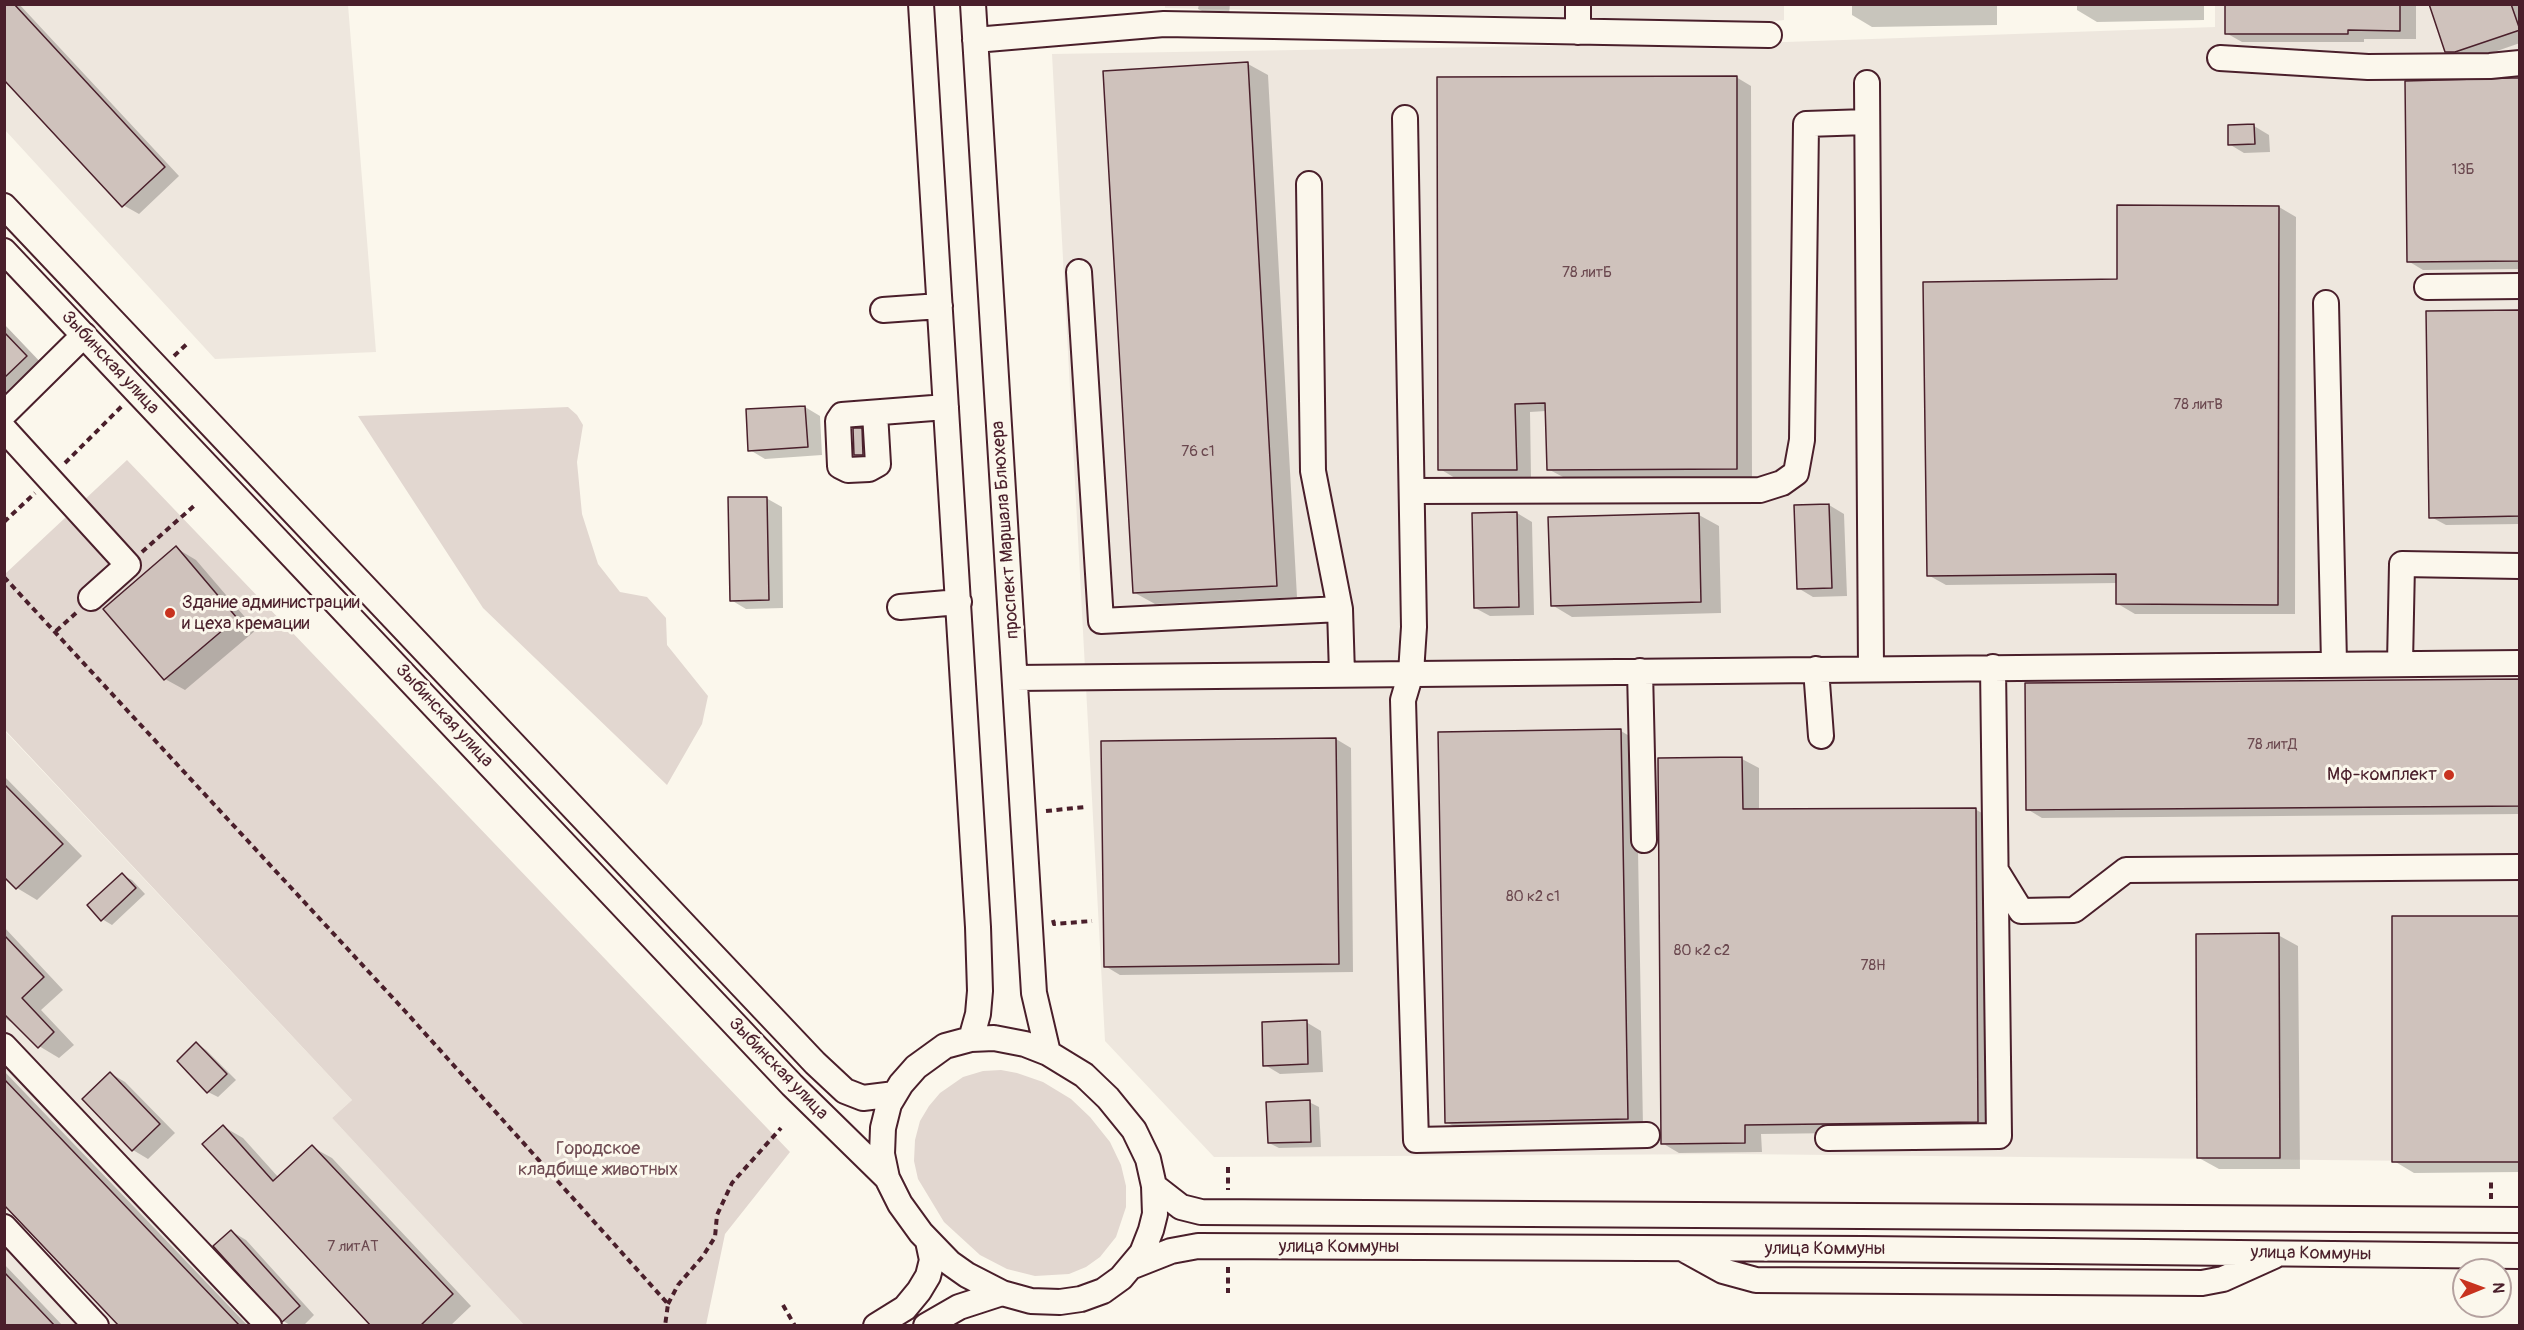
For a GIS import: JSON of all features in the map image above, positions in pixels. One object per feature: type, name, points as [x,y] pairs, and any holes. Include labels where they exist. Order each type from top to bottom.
[{"type":"street","points":[[921,4],[978,927],[980,991],[978,1014],[971,1039]]},
{"type":"street","name":"проспект Маршала Блюхера","points":[[973,4],[1034,993],[1048,1053]]},
{"type":"street","points":[[1578,4],[1578,32]]},
{"type":"street","points":[[975,40],[1181,14],[1578,32],[1769,35]]},
{"type":"street","points":[[2220,58],[2368,67],[2490,66],[2520,63]]},
{"type":"street","points":[[1867,83],[1871,668]]},
{"type":"street","points":[[1405,118],[1414,627],[1411,673],[1403,700],[1416,1140],[1647,1136]]},
{"type":"street","points":[[1413,491],[1760,490],[1782,483],[1796,473],[1802,440],[1806,124],[1867,122]]},
{"type":"street","points":[[1309,184],[1313,471],[1340,609],[1342,674]]},
{"type":"street","name":"Зыбинская улица","points":[[4,206],[815,1064],[845,1091],[863,1098],[895,1094]]},
{"type":"street","name":"Зыбинская улица","points":[[4,251],[792,1085],[887,1178]]},
{"type":"street","points":[[1079,272],[1101,621],[1340,609]]},
{"type":"street","points":[[2427,286],[2520,286]]},
{"type":"street","points":[[2326,303],[2334,663]]},
{"type":"street","points":[[883,310],[940,306]]},
{"type":"street","points":[[4,414],[84,335]]},
{"type":"street","points":[[875,413],[946,407]]},
{"type":"street","points":[[4,429],[128,565],[91,598]]},
{"type":"street","points":[[2400,663],[2402,564],[2520,566]]},
{"type":"street","points":[[900,607],[959,602]]},
{"type":"street","points":[[366,634],[388,612]]},
{"type":"street","points":[[1015,678],[2334,663],[2520,663]]},
{"type":"street","points":[[1828,1138],[1999,1136],[1993,667]]},
{"type":"street","points":[[1816,669],[1821,736]]},
{"type":"street","points":[[1640,671],[1644,840]]},
{"type":"street","points":[[1996,872],[2021,911],[2074,910],[2127,870],[2520,867]]},
{"type":"street","points":[[994,1038],[1014,1041],[1048,1053],[1084,1075],[1121,1113],[1134,1130],[1154,1186],[1155,1214],[1142,1252],[1121,1278],[1103,1290],[1081,1299],[1041,1302],[1002,1293],[967,1275],[928,1241],[910,1219],[887,1178],[882,1154],[883,1128],[889,1104],[916,1067],[945,1046],[971,1039],[994,1038]]},
{"type":"street","points":[[4,1046],[268,1326]]},
{"type":"street","name":"улица Коммуны","points":[[1154,1186],[1181,1207],[1201,1212],[2520,1220]]},
{"type":"street","points":[[4,1227],[96,1326]]},
{"type":"street","points":[[876,1326],[905,1308],[920,1291],[928,1276],[932,1260],[928,1241]]},
{"type":"street","name":"улица Коммуны","points":[[1133,1266],[1171,1251],[1198,1246],[2520,1256]]},
{"type":"street","points":[[1683,1249],[1741,1278],[1768,1280],[2202,1283],[2223,1279],[2280,1254]]},
{"type":"street","points":[[926,1326],[959,1307],[1002,1293]]},
{"type":"path","points":[[63,467],[114,414]]},
{"type":"path","points":[[128,565],[196,504]]},
{"type":"path","points":[[4,577],[404,1010],[668,1304]]},
{"type":"path","points":[[1046,821],[1046,810],[1085,807]]},
{"type":"path","points":[[1053,912],[1054,924],[1092,921]]},
{"type":"path","points":[[665,1326],[668,1304],[678,1285],[703,1256],[715,1237],[717,1215],[732,1183],[781,1128]]},
{"type":"path","points":[[2491,1179],[2491,1209]]},
{"type":"path","points":[[783,1305],[795,1326]]},
{"type":"shaded area","points":[[1784,4],[1784,20],[1769,22],[1165,8],[1165,5]]},
{"type":"shaded area","points":[[5,5],[348,5],[376,352],[215,359],[5,130]]},
{"type":"shaded area","points":[[2215,5],[2519,5],[2519,1162],[1734,1154],[1214,1157],[1105,1041],[1052,54],[1786,42],[2215,27]]},
{"type":"shaded area","points":[[5,325],[39,361],[5,392]]},
{"type":"shaded area","points":[[4,730],[352,1100],[332,1118],[524,1325],[5,1325]]},
{"type":"green space","points":[[568,407],[583,425],[577,462],[582,514],[598,564],[620,592],[647,597],[666,618],[667,645],[708,696],[702,724],[667,785],[483,608],[358,416]]},
{"type":"green space","name":"Городское кладбище животных","points":[[127,460],[790,1152],[725,1234],[706,1325],[524,1325],[332,1118],[352,1100],[5,730],[5,574]]},
{"type":"green space","points":[[1001,1070],[1043,1082],[1071,1099],[1090,1117],[1110,1142],[1121,1165],[1126,1186],[1126,1207],[1116,1237],[1100,1257],[1086,1267],[1069,1274],[1035,1276],[1007,1269],[980,1255],[944,1222],[918,1179],[914,1161],[915,1140],[920,1121],[929,1106],[940,1093],[963,1077],[983,1071]]},
{"type":"building","points":[[4,4],[14,4],[165,167],[122,207],[4,80]]},
{"type":"building","points":[[2225,4],[2400,4],[2400,31],[2348,30],[2348,34],[2225,34]]},
{"type":"building","points":[[2429,4],[2511,4],[2520,30],[2455,52],[2445,52]]},
{"type":"building","points":[[1248,62],[1277,586],[1133,593],[1103,71]]},
{"type":"building","points":[[1737,76],[1737,469],[1547,470],[1545,403],[1515,404],[1517,470],[1438,470],[1437,77]]},
{"type":"building","points":[[2520,78],[2520,261],[2407,262],[2405,81]]},
{"type":"building","points":[[2254,124],[2255,144],[2228,145],[2228,125]]},
{"type":"building","points":[[2117,205],[2279,206],[2278,605],[2116,604],[2116,574],[1927,576],[1923,282],[2117,279]]},
{"type":"building","points":[[2520,310],[2520,516],[2429,518],[2426,311]]},
{"type":"building","points":[[4,332],[27,356],[4,378]]},
{"type":"building","points":[[805,406],[808,447],[748,451],[746,409]]},
{"type":"building","points":[[853,428],[862,428],[863,455],[854,455]]},
{"type":"building","points":[[728,497],[767,497],[769,600],[730,601]]},
{"type":"building","points":[[1829,504],[1832,588],[1797,589],[1794,505]]},
{"type":"building","points":[[1517,512],[1519,607],[1474,608],[1472,513]]},
{"type":"building","points":[[1699,513],[1701,602],[1551,606],[1548,517]]},
{"type":"building","name":"Здание администрации и цеха кремации","points":[[176,546],[237,618],[164,680],[103,609]]},
{"type":"building","points":[[2520,679],[2520,806],[2026,810],[2025,683]]},
{"type":"building","points":[[1621,729],[1628,1119],[1445,1123],[1438,732]]},
{"type":"building","points":[[1336,738],[1339,964],[1104,967],[1101,741]]},
{"type":"building","points":[[1742,757],[1743,809],[1976,808],[1978,1122],[1745,1125],[1745,1143],[1661,1144],[1658,758]]},
{"type":"building","points":[[4,784],[63,844],[16,889],[4,877]]},
{"type":"building","points":[[122,873],[136,888],[101,921],[87,905]]},
{"type":"building","points":[[2392,916],[2520,916],[2520,1162],[2392,1162]]},
{"type":"building","points":[[2279,933],[2280,1158],[2197,1158],[2196,934]]},
{"type":"building","points":[[4,935],[44,977],[22,998],[54,1032],[38,1048],[4,1014]]},
{"type":"building","points":[[1307,1020],[1308,1064],[1263,1066],[1262,1022]]},
{"type":"building","points":[[196,1042],[227,1074],[207,1093],[177,1061]]},
{"type":"building","points":[[110,1072],[160,1124],[132,1151],[82,1099]]},
{"type":"building","points":[[4,1079],[240,1326],[119,1326],[4,1205]]},
{"type":"building","points":[[1310,1100],[1311,1142],[1268,1143],[1266,1102]]},
{"type":"building","points":[[223,1125],[273,1181],[312,1145],[453,1294],[420,1326],[371,1326],[202,1144]]},
{"type":"building","points":[[231,1230],[300,1306],[282,1322],[213,1246]]},
{"type":"building","points":[[4,1272],[55,1326],[4,1326]]},
{"type":"place","name":"Здание администрации и цеха кремации","points":[[170,613]]},
{"type":"place","name":"Мф-комплект","points":[[2449,775]]}]
